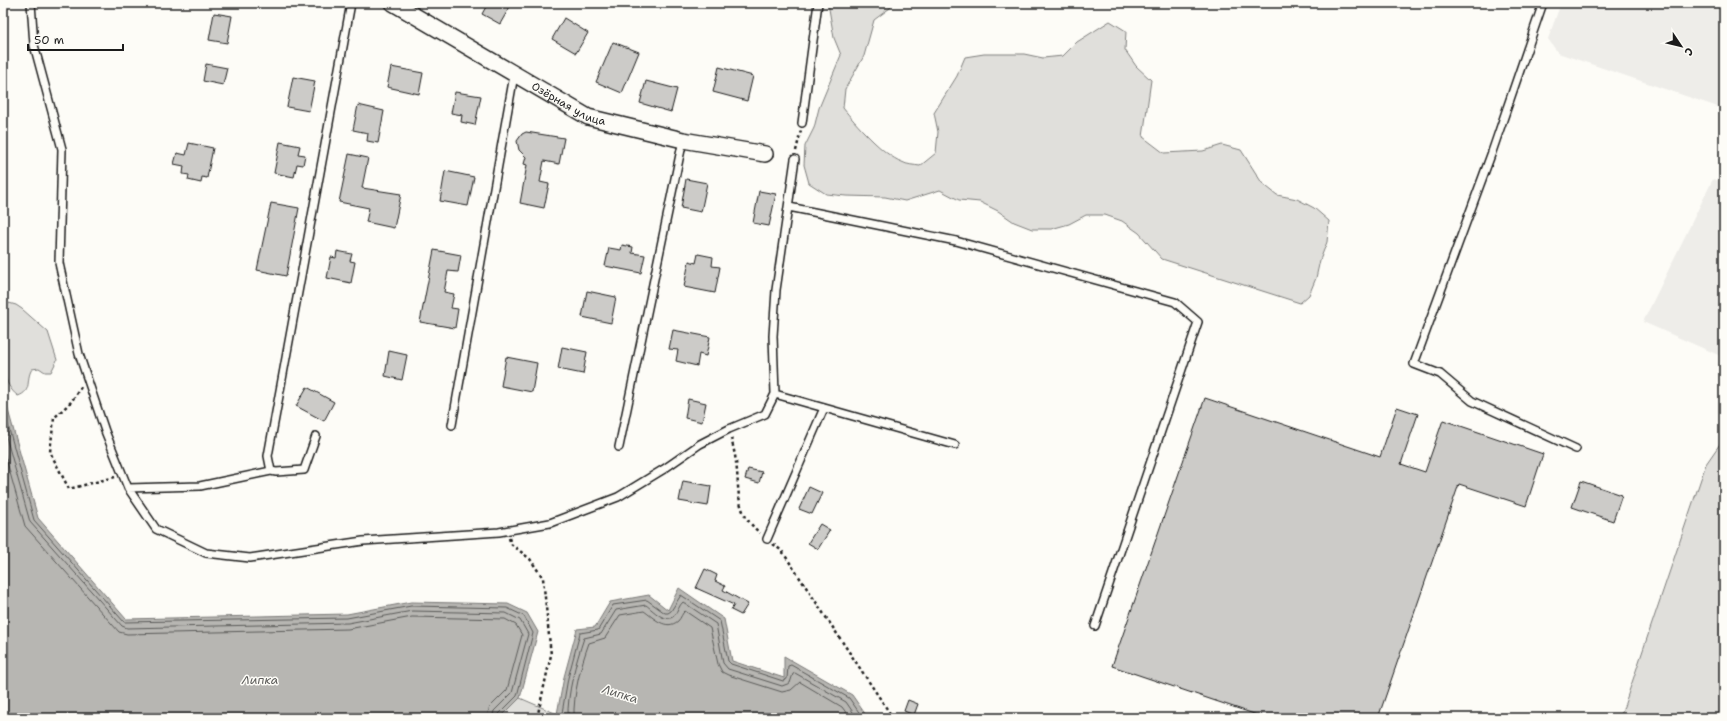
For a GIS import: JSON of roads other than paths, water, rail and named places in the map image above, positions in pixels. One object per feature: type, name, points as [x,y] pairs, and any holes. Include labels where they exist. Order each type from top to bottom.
[{"type":"street","name":"Озёрная улица","points":[[392,3],[588,117],[683,140],[765,154]]},
{"type":"lane","points":[[31,3],[34,45],[62,149],[59,263],[79,354],[105,431],[128,488],[156,528],[206,553],[250,558],[363,541],[506,531],[550,523],[618,497],[664,469],[700,444],[765,414],[775,394],[773,336],[776,290],[795,159]]},
{"type":"lane","points":[[271,471],[268,456],[351,3]]},
{"type":"lane","points":[[802,123],[818,3]]},
{"type":"lane","points":[[1543,3],[1489,159],[1414,364],[1440,374],[1472,401],[1576,449]]},
{"type":"lane","points":[[452,425],[514,75]]},
{"type":"lane","points":[[619,447],[683,140]]},
{"type":"lane","points":[[789,207],[956,241],[1175,302],[1198,322],[1095,626]]},
{"type":"lane","points":[[775,394],[955,445]]},
{"type":"lane","points":[[767,539],[824,408]]},
{"type":"lane","points":[[128,488],[200,486],[271,471],[304,470],[316,436]]},
{"type":"water","name":"Липка","points":[[3,392],[38,518],[126,619],[347,614],[411,602],[508,604],[527,613],[538,632],[520,698],[500,718],[3,718]]},
{"type":"water","name":"Липка","points":[[679,588],[724,619],[732,661],[784,678],[784,656],[852,695],[868,718],[560,718],[557,714],[564,677],[577,629],[595,627],[610,602],[649,595],[668,610]]}]
